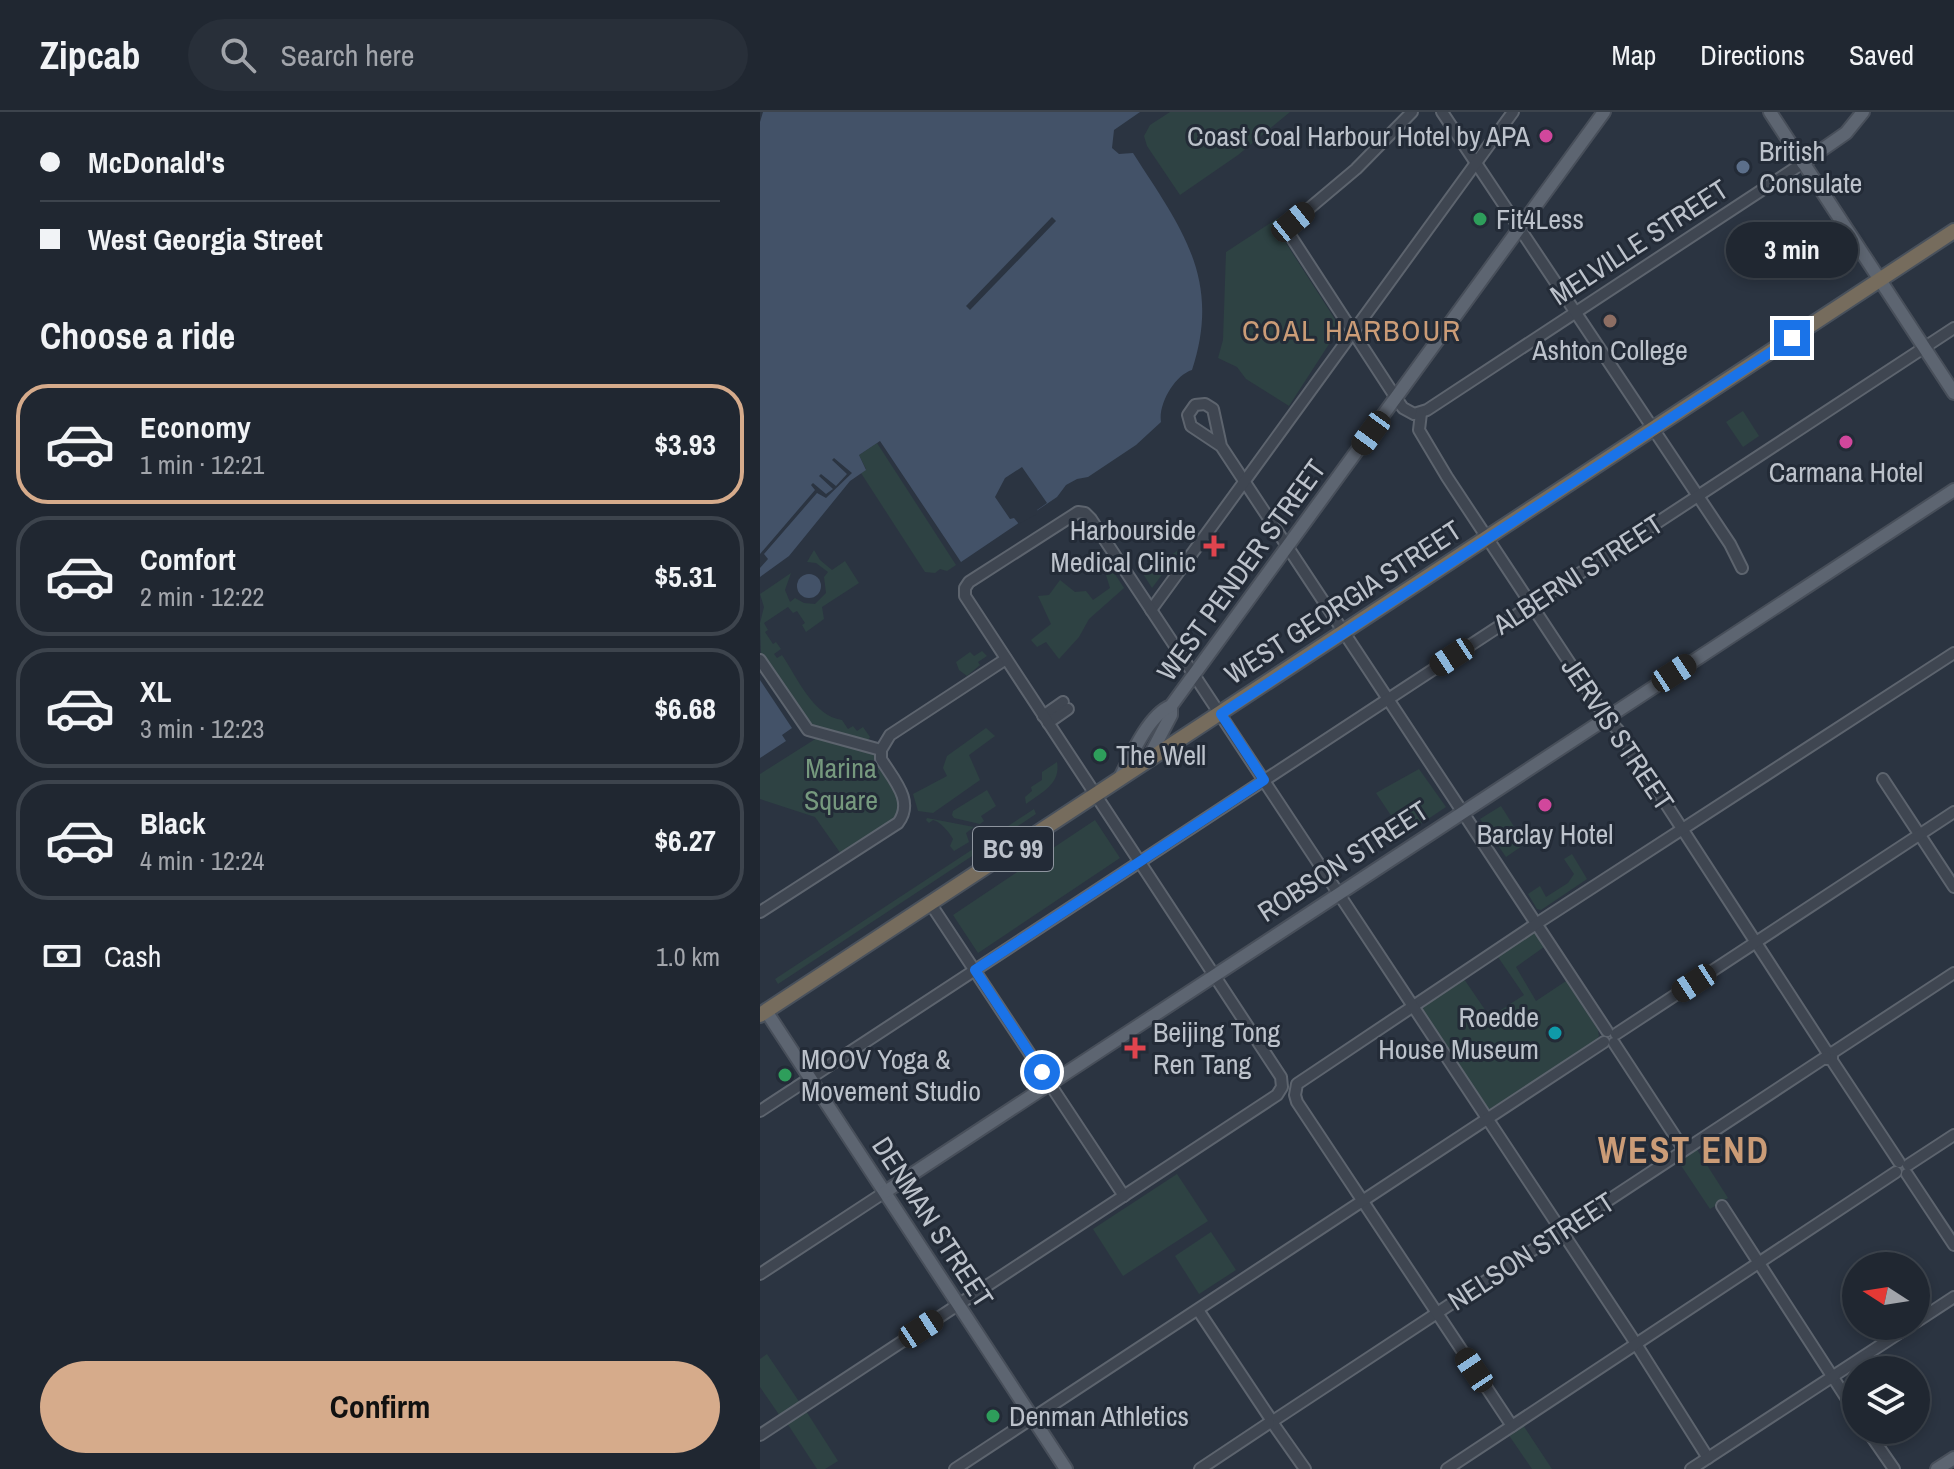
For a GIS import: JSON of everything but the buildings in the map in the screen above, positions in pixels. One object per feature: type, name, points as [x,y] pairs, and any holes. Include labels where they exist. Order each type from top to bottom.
[{"type":"highway","name":"WEST GEORGIA STREET","points":[[762,1009],[1221,714],[1954,231]]},
{"type":"main road","name":"WEST PENDER STREET","points":[[1119,780],[1138,742],[1161,710],[1171,706],[1195,674],[1604,112]]},
{"type":"main road","points":[[1770,112],[1954,393]]},
{"type":"main road","name":"MELVILLE STREET","points":[[1803,163],[1841,137],[1863,112]]},
{"type":"main road","name":"ROBSON STREET","points":[[885,1192],[1954,490]]},
{"type":"main road","name":"WEST PENDER STREET","points":[[1145,763],[1171,715],[1171,706]]},
{"type":"main road","name":"DENMAN STREET","points":[[762,1009],[1066,1469]]},
{"type":"main road","points":[[1937,1469],[1954,1458]]},
{"type":"street","points":[[1412,112],[1356,169],[1289,226],[1290,238],[1396,398],[1410,412],[1421,413]]},
{"type":"street","points":[[1442,112],[1698,495],[1742,568]]},
{"type":"street","points":[[1151,610],[1513,112]]},
{"type":"street","name":"MELVILLE STREET","points":[[1421,413],[1803,163]]},
{"type":"street","name":"ALBERNI STREET","points":[[760,1111],[1954,328]]},
{"type":"street","points":[[1221,446],[1189,423],[1188,415],[1195,405],[1207,405],[1216,416],[1221,446],[1684,1150]]},
{"type":"street","name":"JERVIS STREET","points":[[1421,413],[1420,433],[1954,1245]]},
{"type":"street","points":[[1194,429],[1203,431],[1211,428],[1216,416]]},
{"type":"street","points":[[760,1435],[1277,1095],[1282,1087],[1281,1077],[967,599],[965,588],[969,582],[1070,515],[1082,512],[1091,519],[1195,674],[1708,1458]]},
{"type":"street","points":[[1512,1426],[1297,1102],[1295,1090],[1303,1079],[1412,1006],[1954,653]]},
{"type":"street","points":[[760,912],[901,819],[905,799],[881,759],[881,750],[890,735],[1006,659]]},
{"type":"street","points":[[760,660],[808,730],[881,750]]},
{"type":"street","points":[[1046,720],[1066,706]]},
{"type":"street","points":[[1883,779],[1954,887]]},
{"type":"street","points":[[955,1469],[1954,812]]},
{"type":"street","points":[[930,903],[1124,1196]]},
{"type":"street","name":"NELSON STREET","points":[[1200,1469],[1954,973]]},
{"type":"street","points":[[1447,1469],[1954,1135]]},
{"type":"street","name":"ROBSON STREET","points":[[760,1274],[885,1192]]},
{"type":"street","points":[[1722,1206],[1842,1392]]},
{"type":"street","points":[[1930,1313],[1954,1297]]},
{"type":"street","points":[[1198,1310],[1305,1469]]},
{"type":"street","points":[[1691,1469],[1889,1340]]},
{"type":"street","points":[[1877,1444],[1894,1469]]},
{"type":"green space","points":[[1170,112],[1290,112],[1238,155],[1180,195],[1147,146],[1144,136],[1150,125]]},
{"type":"green space","points":[[1278,218],[1283,223],[1281,232],[1284,240],[1340,327],[1289,406],[1246,379],[1237,367],[1218,358],[1223,340],[1226,252]]},
{"type":"green space","points":[[1743,411],[1759,436],[1743,447],[1726,422]]},
{"type":"green space","points":[[877,443],[956,565],[947,571],[925,572],[861,473],[866,469],[859,455]]},
{"type":"green space","points":[[814,550],[832,570],[845,561],[859,583],[822,607],[824,619],[806,632],[802,625],[805,623],[797,611],[793,613],[788,607],[764,623],[768,630],[765,632],[781,649],[774,654],[777,658],[782,655],[814,703],[822,711],[842,720],[848,729],[853,726],[857,731],[863,727],[870,737],[866,743],[809,726],[761,654],[760,623],[764,607],[760,594],[791,573],[785,590],[790,602],[795,598],[815,604],[826,593],[824,577],[828,572],[816,563],[807,562]]},
{"type":"green space","points":[[1178,550],[1152,588],[1140,569],[1152,570]]},
{"type":"green space","points":[[1111,568],[1124,588],[1089,619],[1079,637],[1059,659],[1046,642],[1037,647],[1031,640],[1051,624],[1038,596],[1049,595],[1060,580],[1075,592],[1086,591],[1093,600],[1110,588],[1105,572]]},
{"type":"green space","points":[[982,651],[987,656],[967,676],[959,670],[956,662],[970,652],[974,656]]},
{"type":"green space","points":[[986,728],[995,736],[969,755],[980,780],[933,813],[918,811],[913,794],[947,776],[943,768],[947,756]]},
{"type":"green space","name":"Marina Square","points":[[820,736],[873,750],[898,804],[891,821],[841,854],[815,817],[760,799],[760,774]]},
{"type":"green space","points":[[1057,762],[1053,782],[1026,804],[1025,797],[1032,791],[1031,787],[1042,780],[1042,772]]},
{"type":"green space","points":[[1419,769],[1446,807],[1404,835],[1376,793]]},
{"type":"green space","points":[[987,790],[996,806],[981,816],[984,821],[980,824],[954,818],[953,811]]},
{"type":"green space","points":[[1501,806],[1525,844],[1506,857],[1480,819]]},
{"type":"green space","points":[[1034,809],[1036,814],[778,984],[775,979]]},
{"type":"green space","points":[[927,818],[974,827],[966,833],[969,842],[954,851],[950,846],[953,839],[947,830],[936,821],[929,823]]},
{"type":"green space","points":[[1095,820],[1120,858],[978,953],[953,915]]},
{"type":"green space","points":[[1572,854],[1587,879],[1541,910],[1537,909],[1528,894],[1540,886],[1546,897],[1568,883],[1574,874],[1564,859]]},
{"type":"green space","points":[[1535,932],[1541,937],[1544,947],[1516,967],[1536,1001],[1566,981],[1599,1036],[1594,1043],[1489,1110],[1421,1006],[1464,979],[1490,1017],[1524,995],[1498,957]]},
{"type":"green space","points":[[1696,1148],[1728,1198],[1710,1209],[1678,1161]]},
{"type":"green space","points":[[1177,1174],[1208,1221],[1123,1276],[1093,1229]]},
{"type":"green space","points":[[1211,1232],[1236,1270],[1199,1294],[1175,1256]]},
{"type":"green space","points":[[767,1354],[800,1403],[780,1416],[760,1387],[760,1359]]},
{"type":"green space","points":[[806,1411],[838,1461],[825,1469],[817,1469],[787,1423]]},
{"type":"green space","points":[[1523,1425],[1552,1469],[1532,1469],[1508,1434]]},
{"type":"water","points":[[763,112],[1140,112],[1114,130],[1112,148],[1119,154],[1133,153],[1181,230],[1199,281],[1202,308],[1200,337],[1192,370],[1169,391],[1162,407],[1161,422],[1136,445],[1088,477],[1066,485],[1057,497],[961,562],[880,441],[859,455],[866,470],[850,481],[789,556],[760,577],[760,122]]},
{"type":"water","points":[[804,574],[814,574],[821,581],[821,591],[814,598],[804,598],[797,591],[797,581]]},
{"type":"water","points":[[760,680],[792,728],[782,735],[786,741],[760,758]]},
{"type":"pier","points":[[1052,217],[1056,221],[970,310],[966,306]]},
{"type":"pier","points":[[834,458],[852,473],[826,498],[817,493],[764,554],[768,559],[760,568],[760,554],[815,490],[811,485],[813,483],[826,494],[833,489],[819,476],[821,474],[836,486],[847,474],[832,460]]},
{"type":"pier","points":[[1022,467],[1047,503],[1037,510],[1037,514],[1019,524],[1014,518],[1010,519],[995,497],[1005,478]]},
{"type":"place","name":"Coast Coal Harbour Hotel by APA","points":[[1546,136]]},
{"type":"place","name":"British Consulate","points":[[1743,167]]},
{"type":"place","name":"Fit4Less","points":[[1480,219]]},
{"type":"place","name":"Ashton College","points":[[1610,321]]},
{"type":"place","name":"Carmana Hotel","points":[[1846,442]]},
{"type":"place","name":"Harbourside Medical Clinic","points":[[1214,546]]},
{"type":"place","name":"The Well","points":[[1100,755]]},
{"type":"place","name":"Barclay Hotel","points":[[1545,805]]},
{"type":"place","name":"Roedde House Museum","points":[[1555,1033]]},
{"type":"place","name":"Beijing Tong Ren Tang","points":[[1135,1048]]},
{"type":"place","name":"MOOV Yoga & Movement Studio","points":[[785,1075]]},
{"type":"place","name":"Denman Athletics","points":[[993,1416]]},
{"type":"district","name":"COAL HARBOUR","points":[[1352,331]]},
{"type":"district","name":"WEST END","points":[[1684,1150]]},
{"type":"route","points":[[1042,1072],[975,970],[1264,780],[1221,714],[1792,338]]}]
